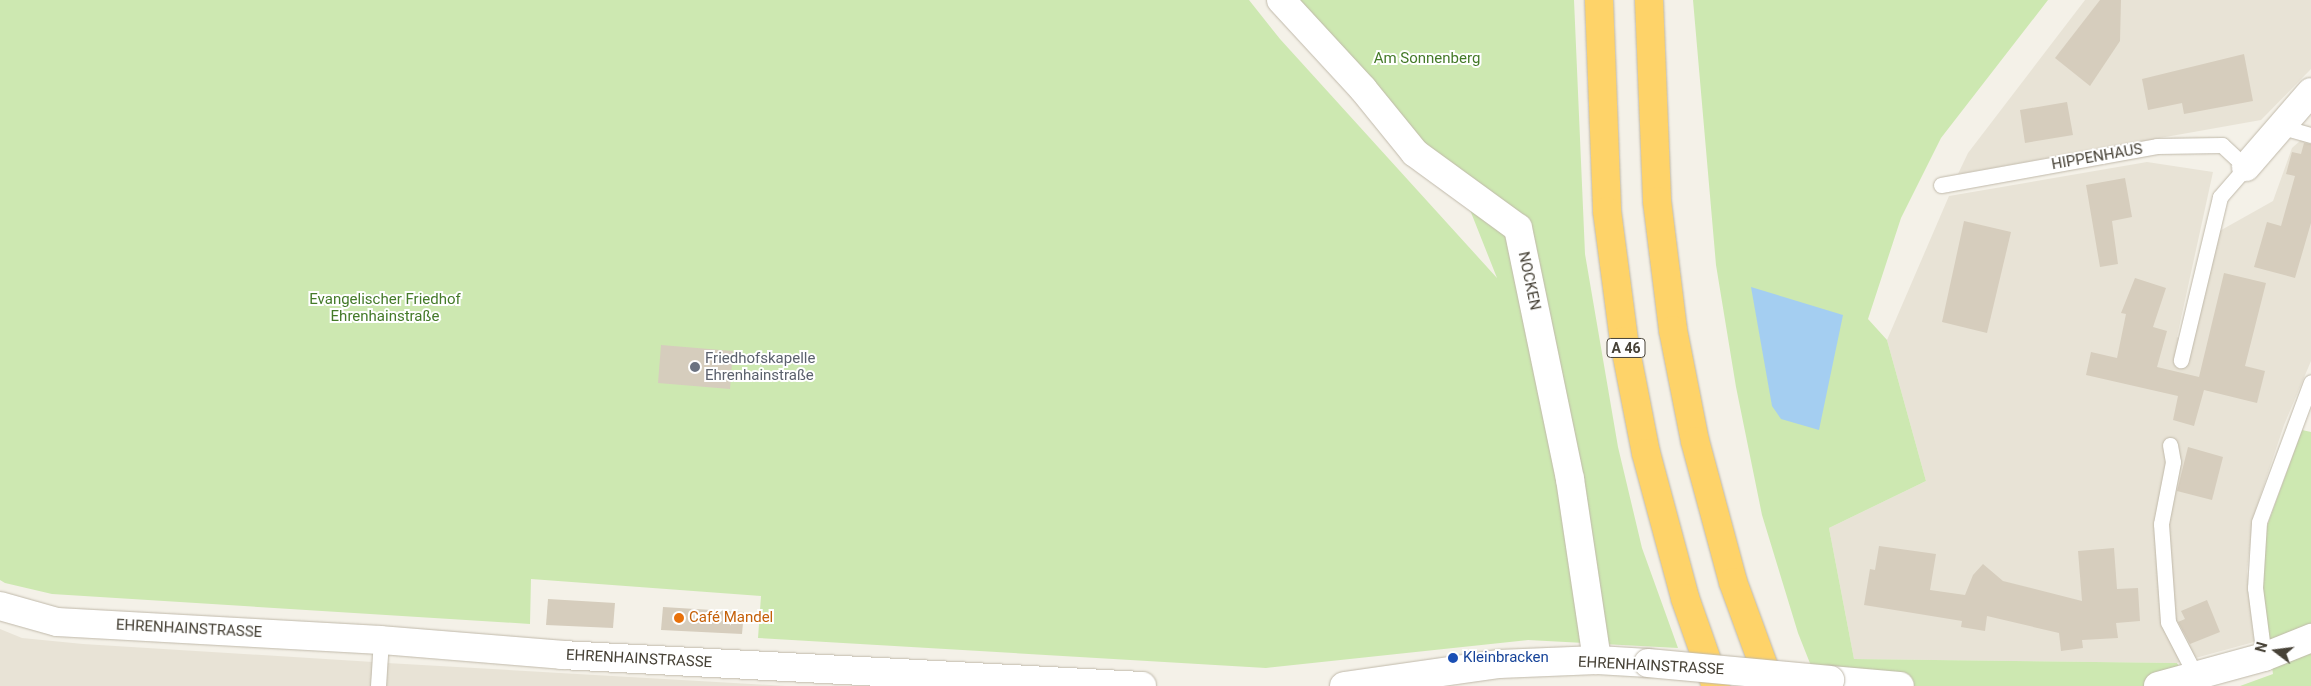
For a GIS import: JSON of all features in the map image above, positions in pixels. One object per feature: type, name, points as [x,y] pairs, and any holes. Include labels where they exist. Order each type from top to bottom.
[{"type":"highway","name":"A 46","points":[[1600,0],[1607,211],[1624,341],[1649,462],[1685,598],[1716,686]]},
{"type":"highway","points":[[1649,0],[1657,201],[1673,330],[1695,441],[1732,582],[1771,686]]},
{"type":"street","name":"NOCKEN","points":[[1281,0],[1363,88],[1415,153],[1518,228],[1570,480],[1597,660]]},
{"type":"street","points":[[2246,167],[2311,92]]},
{"type":"street","name":"EHRENHAINSTRASSE","points":[[0,606],[57,622],[381,640],[897,680],[1142,686]]},
{"type":"street","points":[[2158,686],[2199,682],[2311,638]]},
{"type":"street","name":"EHRENHAINSTRASSE","points":[[1344,686],[1499,664],[1597,660],[1900,686]]},
{"type":"lane","points":[[2280,126],[2311,135]]},
{"type":"lane","name":"HIPPENHAUS","points":[[1941,186],[2157,146],[2222,146],[2246,167]]},
{"type":"lane","points":[[2181,360],[2220,197],[2246,167]]},
{"type":"lane","points":[[2264,657],[2255,588],[2260,522],[2311,382]]},
{"type":"lane","points":[[2170,444],[2173,462],[2161,524],[2168,622],[2199,682]]},
{"type":"lane","points":[[378,686],[381,640]]},
{"type":"shaded area","points":[[2085,0],[2311,0],[2311,69],[2261,120],[1958,174],[1968,153]]},
{"type":"shaded area","points":[[2301,140],[2311,143],[2311,361],[2284,425],[2253,518],[2247,571],[2254,642],[2177,663],[1854,659],[1829,528],[1926,481],[1887,340],[1949,196],[2147,162],[2213,172],[2177,337],[2189,342],[2216,233],[2273,201],[2292,148]]},
{"type":"shaded area","points":[[0,629],[22,638],[83,644],[373,662],[371,686],[0,686]]},
{"type":"shaded area","points":[[387,663],[786,686],[386,686]]},
{"type":"green space","name":"Evangelischer Friedhof Ehrenhainstraße","points":[[0,0],[1249,0],[1280,39],[1497,278],[1453,167],[1450,171],[1290,0],[1574,0],[1585,254],[1618,447],[1642,548],[1678,648],[1528,640],[1266,668],[758,638],[761,596],[531,579],[530,624],[52,594],[5,583],[0,580]]},
{"type":"green space","points":[[1693,0],[2048,0],[1941,138],[1901,218],[1868,319],[1887,340],[1926,481],[1829,528],[1854,659],[2177,663],[2190,686],[1819,686],[1798,633],[1762,515],[1736,387],[1716,265]]},
{"type":"green space","points":[[2302,430],[2311,432],[2311,686],[2240,686],[2273,674],[2262,598],[2264,546],[2267,526]]},
{"type":"water","points":[[1751,287],[1843,315],[1819,430],[1781,419],[1772,406]]},
{"type":"building","points":[[2100,0],[2121,0],[2120,41],[2090,86],[2055,58]]},
{"type":"building","points":[[2244,54],[2253,101],[2184,114],[2182,103],[2148,110],[2142,79]]},
{"type":"building","points":[[2067,102],[2073,135],[2025,143],[2020,110]]},
{"type":"building","points":[[2304,143],[2311,144],[2311,223],[2295,278],[2254,267],[2267,222],[2281,226],[2295,176],[2286,174],[2292,152],[2301,154]]},
{"type":"building","points":[[2125,178],[2132,217],[2112,221],[2118,264],[2100,267],[2086,185]]},
{"type":"building","points":[[1964,221],[2011,232],[1987,333],[1942,322]]},
{"type":"building","points":[[2224,273],[2266,283],[2245,366],[2265,371],[2257,403],[2204,390],[2194,426],[2173,420],[2178,396],[2086,375],[2091,352],[2117,358],[2126,314],[2121,313],[2135,278],[2166,288],[2153,327],[2167,331],[2157,367],[2199,377]]},
{"type":"building","name":"Friedhofskapelle Ehrenhainstraße","points":[[661,345],[733,351],[730,389],[658,383]]},
{"type":"building","points":[[2188,447],[2223,457],[2212,500],[2177,491]]},
{"type":"building","points":[[1879,546],[1936,554],[1930,590],[1965,595],[1973,575],[1983,564],[2003,581],[2082,601],[2078,551],[2114,548],[2117,589],[2138,588],[2140,621],[2116,623],[2118,638],[2082,640],[2083,648],[2061,651],[2059,633],[1987,616],[1985,631],[1961,627],[1962,621],[1864,605],[1870,569],[1875,570]]},
{"type":"building","points":[[548,599],[615,603],[613,628],[546,625]]},
{"type":"building","points":[[2207,600],[2220,632],[2190,644],[2178,622],[2185,619],[2181,611]]},
{"type":"building","points":[[663,607],[744,612],[742,634],[661,630]]},
{"type":"place","name":"Friedhofskapelle Ehrenhainstraße","points":[[695,367]]},
{"type":"place","name":"Café Mandel","points":[[679,618]]},
{"type":"place","name":"Kleinbracken","points":[[1453,658]]},
{"type":"park label","name":"Am Sonnenberg","points":[[1427,59]]}]
